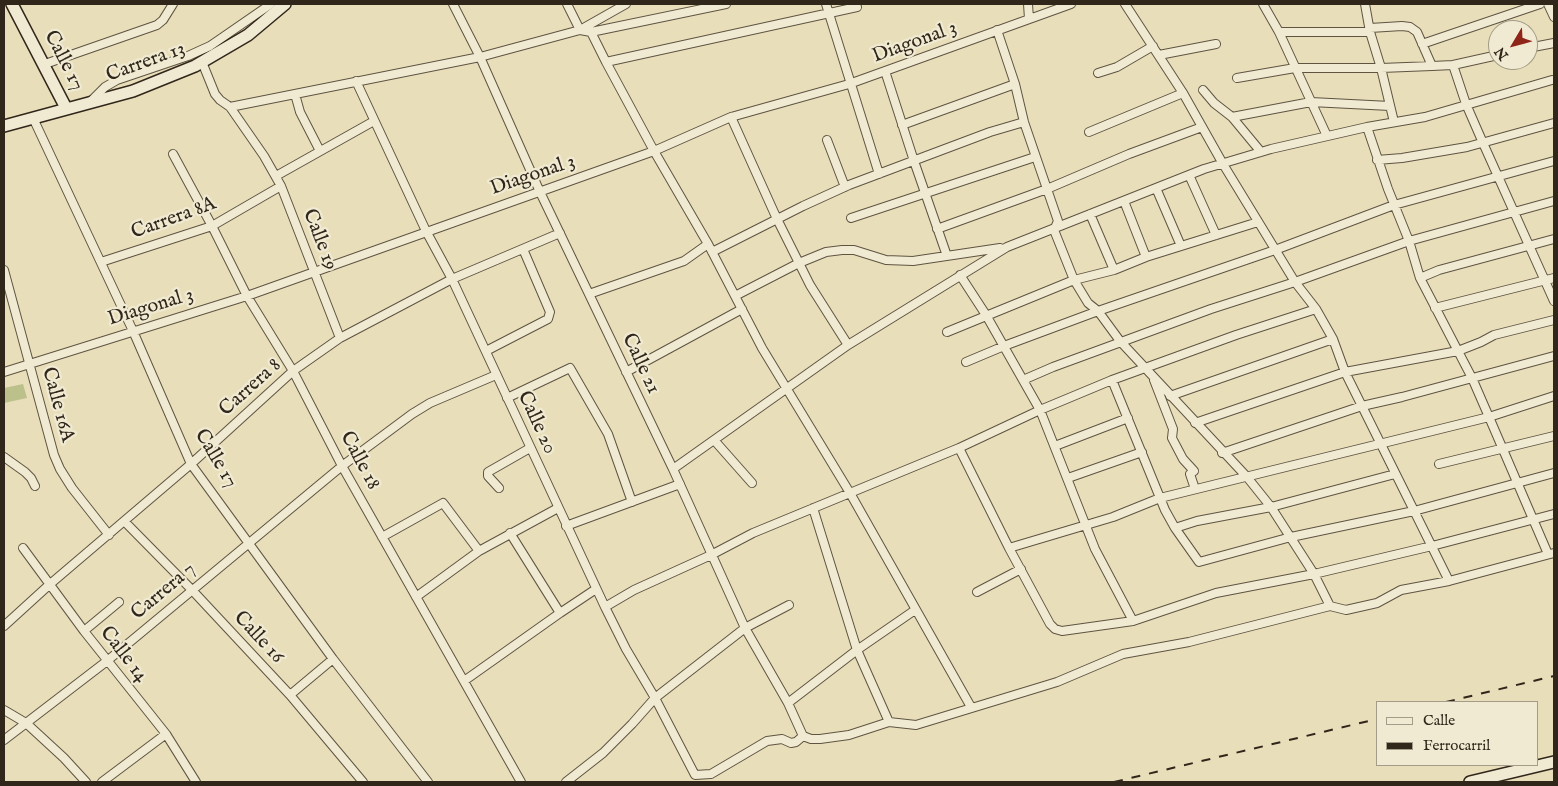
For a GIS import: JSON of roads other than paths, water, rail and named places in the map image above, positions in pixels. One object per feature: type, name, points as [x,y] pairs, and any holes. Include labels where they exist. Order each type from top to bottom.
[{"type":"street","name":"Calle 17","points":[[12,4],[45,64],[66,108]]},
{"type":"street","points":[[45,64],[158,25],[173,4]]},
{"type":"street","points":[[89,102],[105,87],[117,80],[188,56],[210,46],[271,4]]},
{"type":"street","name":"Carrera 13","points":[[4,126],[133,91],[202,62],[248,35],[285,4]]},
{"type":"street","name":"Calle 21","points":[[454,4],[480,57],[540,192],[673,468],[745,628],[788,703],[803,736]]},
{"type":"street","points":[[567,4],[580,30]]},
{"type":"street","points":[[230,107],[480,57],[580,30],[626,4]]},
{"type":"street","points":[[580,30],[592,32],[726,4]]},
{"type":"street","points":[[826,4],[879,174]]},
{"type":"street","points":[[1028,4],[1030,19]]},
{"type":"street","name":"Diagonal 3","points":[[4,372],[247,296],[654,151],[732,116],[850,84],[1071,4]]},
{"type":"street","points":[[1126,4],[1183,93],[1223,164],[1295,282],[1316,309],[1333,339],[1345,372],[1449,580]]},
{"type":"street","points":[[1263,4],[1279,32],[1327,136]]},
{"type":"street","points":[[1365,4],[1394,122]]},
{"type":"street","points":[[1422,44],[1540,4]]},
{"type":"street","points":[[1548,4],[1554,18]]},
{"type":"street","points":[[606,62],[857,7]]},
{"type":"street","points":[[1279,32],[1370,30],[1402,26],[1418,32],[1432,66]]},
{"type":"street","points":[[997,30],[1015,84],[1035,157],[1058,221],[1054,230],[1074,280],[1088,303],[1098,311],[1120,341],[1246,477],[1271,507],[1314,574],[1330,606]]},
{"type":"street","points":[[592,32],[654,151],[708,244],[786,388],[850,493],[971,707]]},
{"type":"street","points":[[1538,46],[1554,42]]},
{"type":"street","points":[[1158,55],[1216,44]]},
{"type":"street","points":[[1098,73],[1117,67],[1152,46]]},
{"type":"street","points":[[1237,78],[1295,68],[1381,68],[1453,65],[1488,57]]},
{"type":"street","name":"Calle 19","points":[[202,62],[215,94],[230,107],[282,186],[340,338]]},
{"type":"street","points":[[1453,65],[1466,104],[1554,301]]},
{"type":"street","points":[[885,71],[947,256]]},
{"type":"street","points":[[673,468],[848,345],[1007,247],[1189,175],[1261,152],[1367,127],[1424,117],[1552,80]]},
{"type":"street","name":"Calle 20","points":[[356,81],[426,231],[452,279],[596,589],[626,650],[655,698],[695,775],[711,774],[767,741],[782,739],[791,743],[796,742],[803,736]]},
{"type":"street","points":[[902,125],[1015,84]]},
{"type":"street","points":[[1203,90],[1214,103],[1232,116],[1261,152]]},
{"type":"street","points":[[1089,132],[1183,93]]},
{"type":"street","points":[[295,94],[300,112],[320,151]]},
{"type":"street","points":[[1232,116],[1311,102],[1390,106]]},
{"type":"street","points":[[732,116],[777,219],[810,285],[848,345]]},
{"type":"street","name":"Calle 17","points":[[33,118],[101,262],[191,464],[333,659],[428,782]]},
{"type":"street","points":[[276,176],[374,120]]},
{"type":"street","points":[[712,252],[845,187],[990,132],[1024,122]]},
{"type":"street","points":[[1377,160],[1402,158],[1483,143],[1554,123]]},
{"type":"street","points":[[937,229],[1047,189],[1129,154],[1202,127]]},
{"type":"street","points":[[803,736],[811,739],[820,739],[849,736],[889,722],[916,725],[1057,682],[1123,654],[1189,642],[1330,606],[1346,610],[1377,603],[1401,590],[1449,580],[1551,553],[1533,520],[1472,378],[1420,278],[1410,241],[1377,160],[1367,127]]},
{"type":"street","points":[[827,140],[845,187]]},
{"type":"street","name":"Calle 18","points":[[173,154],[247,296],[293,371],[342,466],[521,782]]},
{"type":"street","points":[[851,218],[1035,157]]},
{"type":"street","points":[[966,362],[1098,311],[1276,250],[1394,205],[1554,161]]},
{"type":"street","points":[[1189,175],[1216,235]]},
{"type":"street","name":"Carrera 8A","points":[[101,262],[212,226],[282,186]]},
{"type":"street","points":[[1156,188],[1181,246]]},
{"type":"street","points":[[1124,201],[1146,257]]},
{"type":"street","points":[[1023,380],[1120,341],[1410,241],[1554,202]]},
{"type":"street","points":[[1090,214],[1114,270]]},
{"type":"street","points":[[947,332],[1074,280],[1114,270],[1146,257],[1258,222]]},
{"type":"street","name":"Carrera 8","points":[[4,626],[49,584],[191,464],[293,371],[340,338],[452,279],[560,233]]},
{"type":"street","points":[[1420,278],[1439,270],[1554,239]]},
{"type":"street","points":[[589,294],[684,261],[708,244]]},
{"type":"street","points":[[735,296],[799,262],[826,252],[854,250],[886,260],[914,261],[1007,247]]},
{"type":"street","points":[[486,351],[548,319],[550,312],[523,249]]},
{"type":"street","name":"Calle 16A","points":[[4,270],[54,455],[72,488],[109,535]]},
{"type":"street","points":[[960,275],[986,315],[1040,410],[1095,549],[1133,621]]},
{"type":"street","points":[[1435,308],[1554,278]]},
{"type":"street","points":[[626,372],[742,309]]},
{"type":"street","points":[[605,607],[634,590],[711,555],[753,533],[959,448],[1040,410],[1112,380],[1236,335],[1316,309]]},
{"type":"street","points":[[1195,423],[1345,372],[1458,351],[1494,335],[1554,320]]},
{"type":"street","points":[[1170,396],[1333,339]]},
{"type":"street","points":[[1222,453],[1362,406],[1554,356]]},
{"type":"street","points":[[507,398],[570,368],[608,434],[632,502]]},
{"type":"street","name":"Carrera 7","points":[[4,740],[106,661],[342,466],[412,414],[430,403],[496,375]]},
{"type":"street","points":[[1154,378],[1156,390],[1173,430],[1172,438],[1183,459],[1194,472],[1190,474],[1195,489]]},
{"type":"street","points":[[1112,380],[1160,498],[1176,528],[1199,562],[1290,537],[1414,511],[1554,474]]},
{"type":"street","points":[[1009,548],[1113,518],[1160,498],[1489,417],[1554,396]]},
{"type":"street","points":[[1055,446],[1128,418]]},
{"type":"street","points":[[1439,464],[1554,436]]},
{"type":"street","points":[[714,440],[752,482]]},
{"type":"street","points":[[499,488],[488,476],[488,472],[530,448]]},
{"type":"street","points":[[959,448],[1009,548],[1050,624],[1055,629],[1062,631],[1133,621],[1216,593],[1314,574],[1554,514]]},
{"type":"street","points":[[1068,478],[1142,452]]},
{"type":"street","points":[[4,457],[25,472],[35,486]]},
{"type":"street","points":[[1176,528],[1197,521],[1271,507],[1395,474]]},
{"type":"street","points":[[566,526],[680,484]]},
{"type":"street","points":[[382,537],[442,503],[479,551]]},
{"type":"street","points":[[416,597],[479,551],[558,508]]},
{"type":"street","points":[[813,508],[858,650],[889,722]]},
{"type":"street","name":"Calle 16","points":[[124,521],[192,590],[290,696],[363,782]]},
{"type":"street","points":[[510,533],[560,613]]},
{"type":"street","name":"Calle 14","points":[[23,548],[106,661],[166,734],[196,782]]},
{"type":"street","points":[[977,592],[1020,569]]},
{"type":"street","points":[[464,681],[596,589]]},
{"type":"street","points":[[84,631],[119,602]]},
{"type":"street","points":[[566,782],[603,753],[655,698],[745,628],[789,605]]},
{"type":"street","points":[[788,703],[915,610]]},
{"type":"street","points":[[290,696],[333,659]]},
{"type":"street","points":[[4,710],[26,723],[64,758],[86,782]]},
{"type":"street","points":[[102,782],[166,734]]},
{"type":"street","points":[[1538,766],[1554,762]]},
{"type":"street","points":[[1470,782],[1537,766]]},
{"type":"railway","points":[[1450,701],[1554,676]]},
{"type":"railway","points":[[1114,782],[1376,719]]}]
